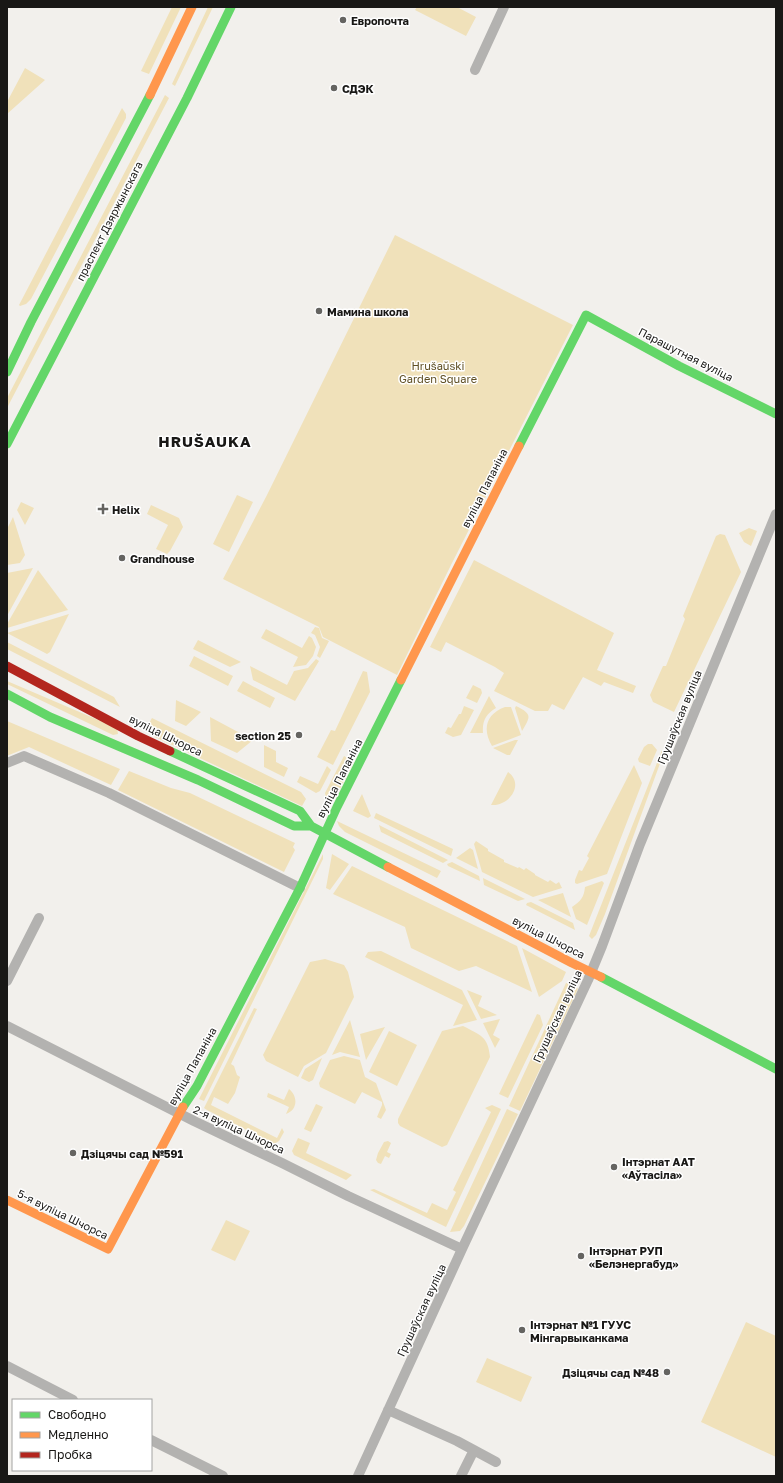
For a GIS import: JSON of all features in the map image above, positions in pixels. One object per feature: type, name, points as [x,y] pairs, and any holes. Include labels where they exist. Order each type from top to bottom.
[{"type":"main road","name":"праспект Дзяржынскага","points":[[7,372],[31,322],[142,110],[192,7]]},
{"type":"main road","name":"праспект Дзяржынскага","points":[[7,444],[186,98],[231,7]]},
{"type":"main road","name":"Парашутная вуліца","points":[[586,315],[679,366],[776,414]]},
{"type":"main road","name":"вуліца Папаніна","points":[[108,1249],[179,1113],[197,1086],[300,888],[325,833],[440,601],[586,315]]},
{"type":"main road","name":"вуліца Шчорса","points":[[7,666],[138,736],[300,811],[311,826]]},
{"type":"main road","name":"вуліца Шчорса","points":[[7,694],[50,717],[198,780],[294,826],[311,826],[776,1069]]},
{"type":"main road","name":"5-я вуліца Шчорса","points":[[7,1200],[108,1249]]},
{"type":"street","points":[[475,70],[504,7]]},
{"type":"street","name":"Грушаўская вуліца","points":[[358,1476],[591,972],[643,837],[776,514]]},
{"type":"street","points":[[7,763],[24,756],[108,793],[300,888]]},
{"type":"street","points":[[7,981],[39,918]]},
{"type":"street","name":"2-я вуліца Шчорса","points":[[7,1026],[348,1196],[462,1249]]},
{"type":"street","points":[[7,1366],[71,1399]]},
{"type":"street","points":[[388,1410],[474,1450],[496,1462]]},
{"type":"street","points":[[152,1441],[210,1473],[223,1476]]},
{"type":"street","points":[[461,1476],[474,1450]]},
{"type":"green space","points":[[172,7],[181,7],[149,74],[141,71]]},
{"type":"green space","points":[[208,7],[213,7],[175,86],[172,84]]},
{"type":"green space","points":[[417,7],[457,7],[476,17],[466,36],[415,10]]},
{"type":"green space","points":[[25,68],[45,80],[7,114],[7,102]]},
{"type":"green space","points":[[165,95],[169,98],[7,408],[7,398]]},
{"type":"green space","points":[[122,108],[126,114],[126,118],[31,299],[26,304],[20,306],[19,305]]},
{"type":"green space","name":"Hrušaŭski Garden Square","points":[[395,235],[573,325],[397,675],[323,637],[319,627],[223,579],[267,495]]},
{"type":"green space","points":[[237,495],[253,502],[229,552],[213,544]]},
{"type":"green space","points":[[21,502],[34,508],[25,525],[17,510]]},
{"type":"green space","points":[[151,505],[179,518],[183,527],[167,554],[156,549],[168,525],[147,514]]},
{"type":"green space","points":[[13,517],[25,555],[20,563],[7,565],[7,529]]},
{"type":"green space","points":[[749,528],[757,531],[751,546],[744,542],[739,533]]},
{"type":"green space","points":[[720,534],[725,535],[741,572],[674,712],[653,702],[650,695],[663,666],[666,666],[685,619],[683,616],[716,536]]},
{"type":"green space","points":[[474,560],[614,633],[597,670],[636,686],[633,693],[604,682],[601,686],[583,677],[564,710],[552,704],[548,711],[535,711],[494,691],[504,673],[495,667],[446,642],[441,652],[430,647]]},
{"type":"green space","points":[[33,568],[7,616],[7,573]]},
{"type":"green space","points":[[38,570],[68,610],[7,628],[7,624]]},
{"type":"green space","points":[[69,614],[50,652],[47,654],[7,633]]},
{"type":"green space","points":[[315,627],[319,628],[322,638],[329,641],[320,658],[317,656],[320,647],[315,635],[311,633]]},
{"type":"green space","points":[[266,629],[302,648],[309,636],[312,638],[316,647],[313,656],[306,665],[293,667],[298,657],[261,638]]},
{"type":"green space","points":[[198,640],[241,662],[230,667],[193,649]]},
{"type":"green space","points":[[7,642],[114,697],[120,707],[7,649]]},
{"type":"green space","points":[[194,656],[233,676],[228,686],[189,666]]},
{"type":"green space","points":[[316,659],[319,661],[295,701],[253,680],[250,666],[287,685],[294,671],[308,668]]},
{"type":"green space","points":[[363,671],[367,672],[370,692],[333,765],[317,757],[331,730],[335,731]]},
{"type":"green space","points":[[7,681],[117,728],[118,734],[113,735],[7,684]]},
{"type":"green space","points":[[243,681],[275,698],[270,708],[237,691]]},
{"type":"green space","points":[[473,685],[481,689],[482,693],[477,703],[466,698]]},
{"type":"green space","points":[[489,696],[496,708],[485,718],[483,733],[470,733]]},
{"type":"green space","points":[[176,700],[201,712],[186,726],[175,721]]},
{"type":"green space","points":[[464,706],[474,710],[461,735],[453,737],[445,733],[448,727],[451,728],[459,714],[461,714]]},
{"type":"green space","points":[[516,706],[525,711],[528,716],[527,722],[522,731],[515,708]]},
{"type":"green space","points":[[505,707],[511,707],[521,735],[492,746],[487,734],[488,723],[494,714]]},
{"type":"green space","points":[[210,717],[253,740],[237,753],[211,741]]},
{"type":"green space","points":[[152,718],[301,792],[306,799],[302,806],[155,737],[150,726]]},
{"type":"green space","points":[[7,721],[120,769],[111,785],[29,747],[7,755]]},
{"type":"green space","points":[[518,740],[510,755],[493,748]]},
{"type":"green space","points":[[648,744],[652,744],[657,750],[650,766],[639,762],[638,759],[644,747]]},
{"type":"green space","points":[[264,745],[276,751],[276,762],[288,768],[284,777],[264,767]]},
{"type":"green space","points":[[662,750],[662,758],[605,914],[596,935],[592,939],[589,936]]},
{"type":"green space","points":[[344,756],[354,762],[333,802],[326,798],[325,793]]},
{"type":"green space","points":[[634,765],[642,783],[607,874],[577,884],[575,883],[575,880],[579,870],[582,871],[589,858],[587,856]]},
{"type":"green space","points":[[327,766],[331,770],[320,791],[316,793],[297,782],[300,776],[318,784]]},
{"type":"green space","points":[[129,771],[171,788],[190,793],[295,843],[293,847],[295,850],[284,872],[118,790]]},
{"type":"green space","points":[[508,772],[513,777],[515,782],[513,794],[509,799],[498,805],[491,805]]},
{"type":"green space","points":[[362,794],[371,816],[368,818],[353,811]]},
{"type":"green space","points":[[376,813],[453,849],[451,856],[374,818]]},
{"type":"green space","points":[[337,821],[441,871],[437,878],[345,832],[339,826]]},
{"type":"green space","points":[[379,825],[448,860],[443,863],[381,832]]},
{"type":"green space","points":[[476,841],[488,849],[488,851],[504,860],[504,862],[524,870],[526,868],[548,882],[550,880],[556,884],[559,882],[562,888],[533,897],[482,872],[474,844]]},
{"type":"green space","points":[[470,848],[473,850],[478,869],[456,858]]},
{"type":"green space","points":[[323,854],[323,859],[204,1101],[199,1099]]},
{"type":"green space","points":[[332,854],[349,864],[330,890],[326,888]]},
{"type":"green space","points":[[452,862],[479,876],[480,881],[448,866],[447,864]]},
{"type":"green space","points":[[352,866],[517,946],[532,992],[476,966],[459,971],[411,948],[405,927],[333,894]]},
{"type":"green space","points":[[483,878],[525,899],[518,901],[484,885]]},
{"type":"green space","points":[[602,881],[604,883],[587,925],[576,919],[572,907],[582,898],[585,887]]},
{"type":"green space","points":[[563,893],[571,917],[538,900]]},
{"type":"green space","points":[[531,902],[573,923],[575,930],[526,905],[527,903]]},
{"type":"green space","points":[[522,948],[566,972],[562,981],[539,997]]},
{"type":"green space","points":[[381,951],[462,990],[477,1020],[453,1026],[463,1005],[365,957],[368,952]]},
{"type":"green space","points":[[325,959],[344,965],[348,972],[354,997],[326,1053],[304,1066],[298,1077],[266,1061],[263,1055],[310,962]]},
{"type":"green space","points":[[566,983],[575,985],[578,989],[520,1111],[509,1106]]},
{"type":"green space","points":[[467,990],[482,996],[478,1006],[497,1015],[481,1019]]},
{"type":"green space","points":[[254,1008],[257,1009],[231,1064],[234,1066],[237,1075],[240,1077],[235,1093],[228,1104],[214,1097],[211,1105],[277,1138],[282,1128],[284,1132],[279,1141],[274,1144],[204,1108]]},
{"type":"green space","points":[[537,1014],[540,1015],[543,1025],[508,1098],[499,1094]]},
{"type":"green space","points":[[500,1019],[493,1035],[500,1039],[495,1048],[483,1023]]},
{"type":"green space","points":[[350,1020],[360,1057],[340,1052],[332,1055]]},
{"type":"green space","points":[[463,1026],[478,1034],[485,1040],[490,1057],[447,1145],[442,1147],[400,1126],[398,1119],[442,1031]]},
{"type":"green space","points":[[385,1027],[366,1060],[360,1034]]},
{"type":"green space","points":[[389,1031],[417,1045],[397,1086],[369,1072]]},
{"type":"green space","points":[[344,1056],[360,1060],[365,1077],[376,1083],[386,1110],[381,1119],[377,1117],[382,1102],[362,1092],[355,1104],[320,1087],[319,1083],[330,1060]]},
{"type":"green space","points":[[322,1058],[313,1080],[309,1082],[301,1078],[305,1069]]},
{"type":"green space","points":[[289,1089],[294,1095],[295,1106],[286,1114],[289,1107],[267,1097],[268,1093],[284,1100]]},
{"type":"green space","points":[[316,1104],[323,1107],[311,1132],[304,1129]]},
{"type":"green space","points":[[492,1105],[501,1109],[446,1227],[370,1190],[374,1189],[427,1213],[432,1203],[447,1210],[456,1192],[453,1190],[491,1112],[485,1108]]},
{"type":"green space","points":[[507,1109],[518,1114],[464,1226],[460,1231],[450,1232]]},
{"type":"green space","points":[[298,1138],[310,1143],[306,1153],[352,1175],[346,1180],[294,1155],[292,1151]]},
{"type":"green space","points":[[388,1141],[391,1143],[387,1152],[391,1154],[389,1158],[385,1156],[381,1164],[378,1163],[376,1160],[378,1153],[384,1142]]},
{"type":"green space","points":[[226,1220],[250,1231],[235,1261],[211,1250]]},
{"type":"green space","points":[[746,1322],[776,1336],[776,1457],[701,1422]]},
{"type":"green space","points":[[487,1358],[532,1377],[521,1402],[476,1382]]},
{"type":"traffic: fast","points":[[7,444],[187,98],[231,7]]},
{"type":"traffic: fast","points":[[7,372],[31,322],[150,95]]},
{"type":"traffic: fast","points":[[519,446],[586,315],[679,366],[776,414]]},
{"type":"traffic: fast","points":[[183,1107],[197,1086],[300,888],[337,807],[401,680]]},
{"type":"traffic: fast","points":[[7,694],[50,717],[198,780],[294,826],[311,826]]},
{"type":"traffic: fast","points":[[170,751],[300,811],[311,826],[388,867]]},
{"type":"traffic: fast","points":[[601,977],[776,1069]]},
{"type":"traffic: slow","points":[[150,95],[192,7]]},
{"type":"traffic: slow","points":[[401,680],[519,446]]},
{"type":"traffic: slow","points":[[388,867],[601,977]]},
{"type":"traffic: slow","points":[[7,1200],[108,1249],[183,1107]]},
{"type":"traffic: jam","points":[[7,666],[138,736],[170,751]]},
{"type":"place","name":"Европочта","points":[[343,20]]},
{"type":"place","name":"СДЭК","points":[[334,88]]},
{"type":"place","name":"Мамина школа","points":[[319,311]]},
{"type":"place","name":"Helix","points":[[103,509]]},
{"type":"place","name":"Grandhouse","points":[[122,558]]},
{"type":"place","name":"section 25","points":[[299,735]]},
{"type":"place","name":"Дзіцячы сад №591","points":[[73,1153]]},
{"type":"place","name":"Інтэрнат ААТ «Аўтасіла»","points":[[614,1167]]},
{"type":"place","name":"Інтэрнат РУП «Белэнергабуд»","points":[[581,1256]]},
{"type":"place","name":"Інтэрнат №1 ГУУС Мінгарвыканкама","points":[[522,1330]]},
{"type":"place","name":"Дзіцячы сад №48","points":[[667,1372]]},
{"type":"district","name":"HRUŠAŬKA","points":[[205,441]]}]
